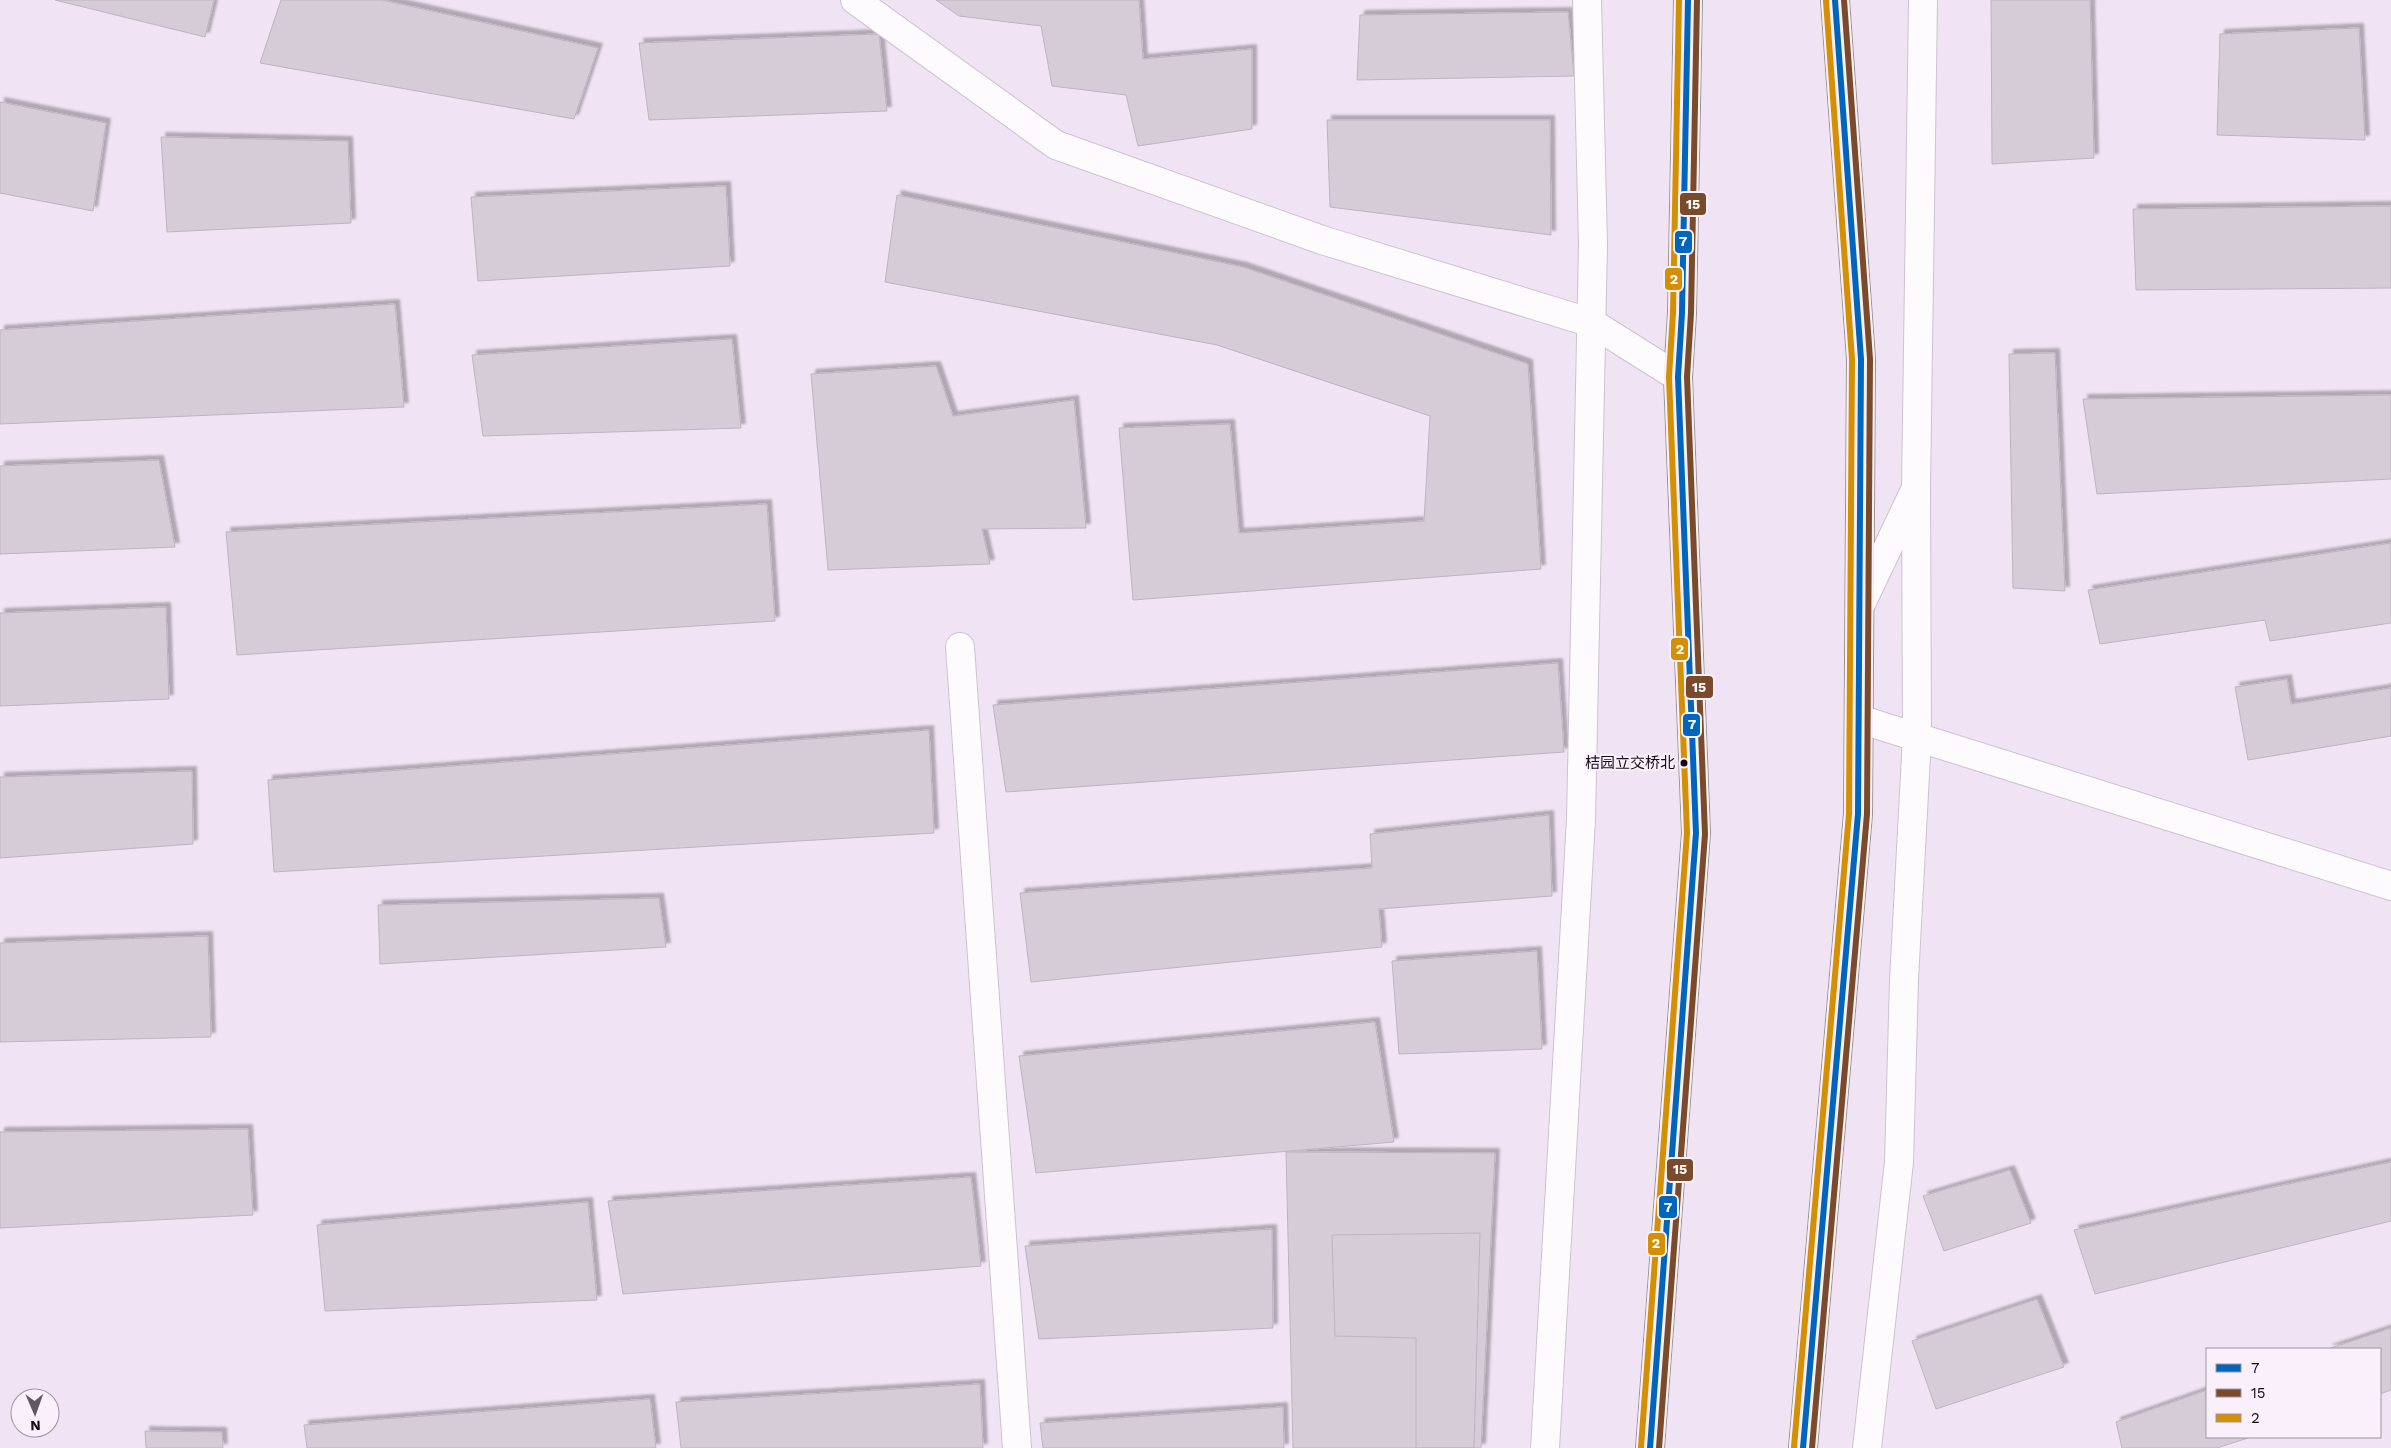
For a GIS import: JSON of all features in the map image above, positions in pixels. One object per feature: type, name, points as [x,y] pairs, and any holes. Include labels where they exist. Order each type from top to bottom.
[{"type":"main road","points":[[1650,1448],[1696,833],[1678,377],[1682,303],[1688,0]]},
{"type":"main road","points":[[1803,1448],[1858,824],[1861,359],[1835,0]]},
{"type":"street","points":[[855,0],[1056,145],[1322,240],[1592,323],[1678,377]]},
{"type":"street","points":[[1545,1448],[1581,819],[1593,244],[1587,0]]},
{"type":"street","points":[[1867,1448],[1899,1162],[1904,980],[1917,737],[1916,488],[1923,0]]},
{"type":"street","points":[[1860,606],[1916,488]]},
{"type":"street","points":[[960,647],[1017,1448]]},
{"type":"street","points":[[1859,719],[2391,886]]},
{"type":"building","points":[[55,0],[214,0],[205,37]]},
{"type":"building","points":[[281,0],[382,0],[598,48],[574,119],[260,63]]},
{"type":"building","points":[[936,0],[1139,0],[1143,59],[1252,49],[1252,129],[1138,146],[1126,95],[1052,86],[1041,26],[959,16]]},
{"type":"building","points":[[1991,0],[2090,0],[2094,158],[1992,164]]},
{"type":"building","points":[[1568,12],[1574,76],[1357,80],[1360,15]]},
{"type":"building","points":[[2359,28],[2365,140],[2217,135],[2220,34]]},
{"type":"building","points":[[879,34],[887,111],[649,120],[639,43]]},
{"type":"building","points":[[0,102],[106,123],[93,211],[0,193]]},
{"type":"building","points":[[1327,120],[1550,120],[1551,235],[1330,207]]},
{"type":"building","points":[[161,137],[348,141],[351,223],[167,232]]},
{"type":"building","points":[[726,186],[730,266],[478,281],[471,197]]},
{"type":"building","points":[[897,195],[1243,267],[1528,364],[1541,569],[1133,600],[1119,428],[1230,424],[1239,533],[1424,521],[1430,416],[1217,345],[885,282]]},
{"type":"building","points":[[2391,206],[2391,288],[2136,290],[2133,209]]},
{"type":"building","points":[[395,304],[404,407],[0,424],[0,330]]},
{"type":"building","points":[[732,339],[741,428],[483,436],[472,355]]},
{"type":"building","points":[[2055,353],[2065,591],[2013,588],[2009,354]]},
{"type":"building","points":[[936,366],[953,416],[1074,400],[1086,528],[982,529],[990,564],[828,570],[811,374]]},
{"type":"building","points":[[2391,395],[2391,479],[2097,494],[2083,399]]},
{"type":"building","points":[[159,460],[175,547],[0,554],[0,466]]},
{"type":"building","points":[[767,504],[775,621],[237,655],[226,532]]},
{"type":"building","points":[[2391,543],[2391,623],[2270,641],[2265,620],[2100,644],[2088,590]]},
{"type":"building","points":[[166,607],[169,699],[0,706],[0,613]]},
{"type":"building","points":[[1558,663],[1564,752],[1006,792],[993,705]]},
{"type":"building","points":[[2287,679],[2291,704],[2391,688],[2391,736],[2248,760],[2235,687]]},
{"type":"building","points":[[929,730],[934,833],[274,872],[268,780]]},
{"type":"building","points":[[192,771],[193,844],[0,858],[0,777]]},
{"type":"building","points":[[1549,815],[1552,896],[1379,909],[1382,947],[1031,982],[1020,893],[1372,868],[1370,834]]},
{"type":"building","points":[[659,898],[666,947],[380,964],[378,905]]},
{"type":"building","points":[[208,936],[211,1037],[0,1042],[0,943]]},
{"type":"building","points":[[1537,951],[1542,1049],[1399,1054],[1392,961]]},
{"type":"building","points":[[1375,1022],[1394,1142],[1036,1173],[1019,1056]]},
{"type":"building","points":[[248,1129],[253,1215],[0,1228],[0,1132]]},
{"type":"building","points":[[1286,1152],[1495,1153],[1481,1448],[1293,1448]]},
{"type":"building","points":[[2391,1162],[2391,1221],[2095,1294],[2074,1230]]},
{"type":"building","points":[[2010,1170],[2031,1223],[1944,1251],[1923,1196]]},
{"type":"building","points":[[971,1177],[981,1266],[623,1294],[608,1201]]},
{"type":"building","points":[[588,1202],[597,1300],[325,1311],[317,1225]]},
{"type":"building","points":[[1272,1229],[1273,1328],[1039,1339],[1025,1246]]},
{"type":"building","points":[[1480,1233],[1474,1448],[1416,1448],[1416,1338],[1335,1336],[1332,1235]]},
{"type":"building","points":[[2037,1299],[2064,1367],[1936,1409],[1912,1341]]},
{"type":"building","points":[[2391,1328],[2391,1390],[2381,1394],[2381,1348],[2331,1348]]},
{"type":"building","points":[[980,1384],[983,1448],[681,1448],[676,1402]]},
{"type":"building","points":[[2206,1390],[2206,1438],[2248,1438],[2217,1448],[2122,1448],[2116,1422]]},
{"type":"building","points":[[650,1399],[656,1448],[307,1448],[304,1425]]},
{"type":"building","points":[[1283,1407],[1284,1448],[1043,1448],[1040,1423]]},
{"type":"building","points":[[145,1431],[222,1432],[223,1448],[146,1448]]},
{"type":"transit line","name":"2","points":[[1641,1447],[1687,833],[1669,377],[1673,313],[1679,0]]},
{"type":"transit line","name":"7","points":[[1650,1448],[1696,833],[1678,377],[1682,313],[1688,0]]},
{"type":"transit line","name":"15","points":[[1659,1448],[1705,834],[1687,377],[1691,313],[1697,0]]},
{"type":"transit line","name":"7","points":[[1803,1448],[1858,814],[1861,359],[1835,0]]},
{"type":"transit line","name":"15","points":[[1812,1448],[1867,814],[1870,359],[1844,0]]},
{"type":"transit line","name":"2","points":[[1794,1447],[1849,814],[1852,359],[1826,1]]},
{"type":"place","name":"桔园立交桥北","points":[[1684,763]]}]
